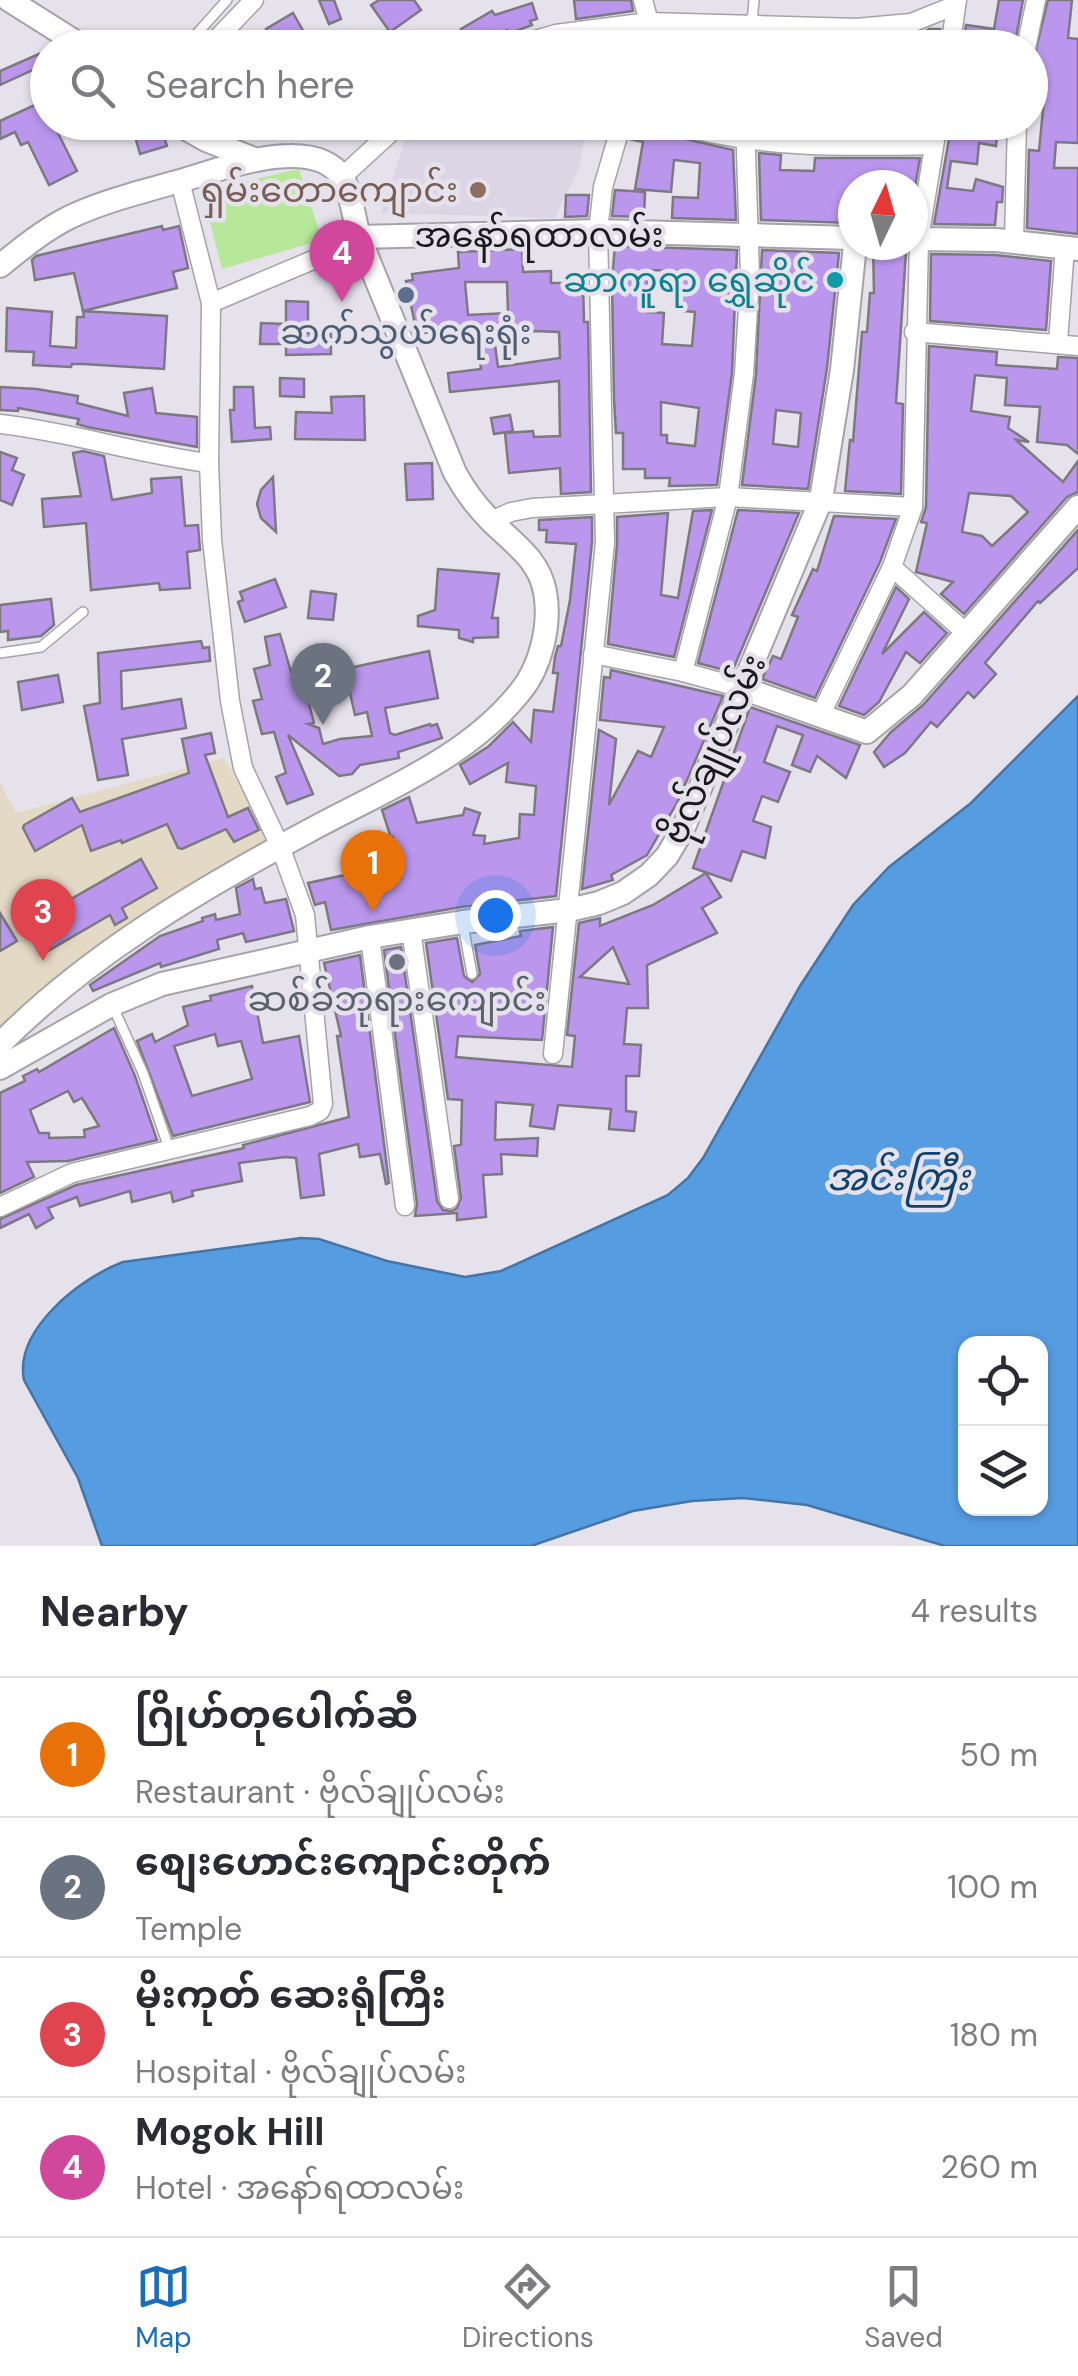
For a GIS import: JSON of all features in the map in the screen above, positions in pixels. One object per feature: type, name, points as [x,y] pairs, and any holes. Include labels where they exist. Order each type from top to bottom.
[{"type":"street","points":[[9,0],[56,30]]},
{"type":"street","points":[[225,30],[254,0]]},
{"type":"street","points":[[644,0],[647,30]]},
{"type":"street","points":[[1030,30],[1036,0]]},
{"type":"street","points":[[587,30],[649,22],[856,28],[911,23],[957,3]]},
{"type":"street","points":[[953,30],[957,3]]},
{"type":"street","points":[[751,30],[752,23]]},
{"type":"street","points":[[206,140],[254,158]]},
{"type":"street","points":[[342,177],[382,140]]},
{"type":"street","points":[[553,1054],[605,543],[598,231],[603,187],[617,140]]},
{"type":"street","points":[[683,672],[728,498],[744,374],[749,236],[744,140]]},
{"type":"street","points":[[799,140],[847,147],[933,145]]},
{"type":"street","points":[[928,172],[934,140]]},
{"type":"street","points":[[1014,242],[1017,140]]},
{"type":"street","points":[[0,266],[35,238],[71,217],[254,158],[304,157],[326,166],[342,177],[360,237],[454,473],[466,494],[522,549],[542,579],[547,608],[546,630],[533,674],[480,733],[410,778],[280,846],[91,964],[0,1044]]},
{"type":"street","points":[[0,1207],[72,1173],[320,1111],[323,1096],[301,898],[244,768],[230,701],[212,540],[212,303],[180,181]]},
{"type":"street","name":"အ‌နော်‌ရထာလမ်း","points":[[360,237],[598,231],[838,241]]},
{"type":"street","points":[[212,303],[360,237]]},
{"type":"street","points":[[928,238],[1072,248],[1058,342]]},
{"type":"street","name":"ဗိုလ်‌ချုပ်‌လမ်း","points":[[0,1068],[112,1005],[162,984],[411,930],[570,910],[623,893],[650,875],[668,856],[683,829],[821,500],[842,370],[852,260]]},
{"type":"street","points":[[820,716],[892,567],[912,507],[916,260]]},
{"type":"street","points":[[914,332],[1078,346]]},
{"type":"street","points":[[0,424],[38,428],[142,454],[209,463]]},
{"type":"street","points":[[491,521],[522,510],[728,498],[912,507]]},
{"type":"street","points":[[593,654],[742,688],[868,732],[912,695],[1078,507]]},
{"type":"street","points":[[892,567],[965,632]]},
{"type":"street","points":[[411,930],[449,1199]]},
{"type":"street","points":[[370,938],[405,1206]]},
{"type":"lane","points":[[200,30],[228,0]]},
{"type":"lane","points":[[752,23],[754,0]]},
{"type":"lane","points":[[0,652],[41,648],[83,612]]},
{"type":"lane","points":[[463,922],[472,974]]},
{"type":"lane","points":[[112,1005],[143,1073],[170,1151]]},
{"type":"shaded area","name":"ရှမ်းတောကျောင်း","points":[[405,140],[585,140],[579,168],[555,218],[381,213]]},
{"type":"shaded area","points":[[224,758],[274,846],[0,1030],[0,783],[16,813]]},
{"type":"green space","points":[[299,169],[322,240],[222,269],[202,191]]},
{"type":"water","name":"အင်းကြီး","points":[[1078,696],[1078,1546],[945,1546],[807,1505],[743,1498],[692,1501],[633,1511],[531,1546],[102,1546],[78,1478],[24,1380],[29,1343],[70,1293],[123,1262],[301,1238],[319,1239],[387,1261],[465,1277],[501,1271],[668,1195],[703,1158],[800,986],[853,905],[889,867],[971,803]]},
{"type":"building","points":[[319,0],[334,0],[341,19],[329,24]]},
{"type":"building","points":[[379,0],[414,0],[421,10],[389,30],[371,5]]},
{"type":"building","points":[[574,0],[631,0],[633,11],[576,19]]},
{"type":"building","points":[[999,0],[1023,0],[1017,30],[965,30],[966,25],[994,29]]},
{"type":"building","points":[[1048,0],[1072,0],[1068,38],[1078,39],[1078,143],[1056,142],[1054,168],[1078,168],[1078,234],[1027,228],[1029,150],[1039,151],[1040,140],[1048,140],[1048,30],[1041,30]]},
{"type":"building","points":[[532,3],[537,19],[519,30],[461,29],[492,11],[495,15]]},
{"type":"building","points":[[293,13],[303,30],[267,30]]},
{"type":"building","points":[[30,58],[30,71],[0,85],[0,71]]},
{"type":"building","points":[[30,107],[30,140],[61,140],[77,171],[49,185],[28,142],[21,145],[15,132],[0,139],[0,121]]},
{"type":"building","points":[[136,140],[165,140],[167,146],[140,154]]},
{"type":"building","points":[[634,140],[690,140],[733,150],[736,220],[672,218],[673,197],[698,198],[700,163],[674,160],[671,192],[635,189],[643,142]]},
{"type":"building","points":[[949,140],[997,140],[996,146],[979,143],[977,164],[951,161],[947,188],[973,191],[976,179],[1003,187],[995,225],[934,224]]},
{"type":"building","points":[[759,153],[781,155],[780,170],[814,171],[815,158],[920,158],[918,170],[838,170],[838,223],[761,220]]},
{"type":"building","points":[[615,190],[645,192],[644,217],[612,216]]},
{"type":"building","points":[[566,195],[589,195],[587,216],[565,217]]},
{"type":"building","points":[[162,226],[163,230],[179,226],[188,268],[173,272],[177,288],[83,311],[74,273],[35,280],[32,260],[36,256]]},
{"type":"building","points":[[615,246],[737,250],[732,373],[717,485],[669,486],[670,478],[645,478],[645,469],[623,469],[623,433],[616,433],[614,399]],"holes":[[[648,270],[678,271],[674,310],[695,312],[692,346],[662,344],[664,313],[647,312]],[[661,402],[699,408],[695,446],[667,443],[667,435],[661,435]]]},
{"type":"building","points":[[522,249],[523,272],[551,271],[551,283],[583,283],[584,322],[588,322],[591,492],[561,494],[560,468],[509,473],[505,433],[533,431],[534,437],[560,436],[559,381],[450,392],[448,373],[481,369],[477,337],[458,340],[456,328],[417,334],[406,281],[413,280],[412,274],[459,268],[458,252]],"holes":[[[465,282],[507,282],[508,313],[468,315]],[[506,332],[559,332],[560,358],[498,367],[494,338],[506,337]]]},
{"type":"building","points":[[762,250],[838,253],[827,368],[808,489],[742,485],[756,375]],"holes":[[[776,410],[801,413],[798,447],[773,444]]]},
{"type":"building","points":[[931,254],[1051,261],[1046,330],[930,321]]},
{"type":"building","points":[[873,260],[905,260],[896,403],[903,404],[901,494],[845,491],[862,332],[867,332],[870,293],[874,293]]},
{"type":"building","points":[[286,301],[308,302],[308,333],[331,334],[331,354],[286,355],[286,344],[260,344],[261,323],[286,324]]},
{"type":"building","points":[[7,308],[52,312],[50,346],[76,348],[77,317],[84,317],[83,311],[167,316],[164,369],[33,365],[34,352],[6,351]]},
{"type":"building","points":[[929,346],[997,352],[996,365],[1057,369],[1058,357],[1078,358],[1078,454],[1067,445],[1037,442],[1040,407],[1005,405],[1007,378],[975,375],[971,411],[1010,417],[1008,428],[1029,442],[1016,440],[1063,482],[1078,461],[1078,492],[1067,497],[964,614],[941,594],[953,582],[916,572],[927,523],[921,522],[926,507]],"holes":[[[969,493],[1011,496],[1028,512],[992,546],[982,536],[962,532]]]},
{"type":"building","points":[[280,378],[304,379],[304,397],[280,396]]},
{"type":"building","points":[[0,387],[78,396],[77,403],[128,416],[124,393],[152,388],[156,413],[197,417],[197,447],[87,427],[77,424],[79,419],[18,408],[0,410]]},
{"type":"building","points":[[234,387],[253,387],[255,428],[270,427],[271,439],[232,442],[230,410],[234,410]]},
{"type":"building","points":[[364,396],[365,440],[295,439],[296,412],[332,413],[331,397]]},
{"type":"building","points":[[510,415],[513,431],[494,434],[491,418]]},
{"type":"building","points":[[0,452],[17,458],[12,470],[24,475],[12,505],[0,500]]},
{"type":"building","points":[[73,453],[104,456],[112,500],[152,493],[151,479],[181,477],[185,526],[198,525],[200,550],[187,552],[190,588],[160,590],[159,583],[91,590],[86,523],[44,527],[42,499],[81,496]]},
{"type":"building","points":[[432,463],[433,499],[407,500],[405,464]]},
{"type":"building","points":[[273,477],[276,532],[261,518],[257,504],[261,490]]},
{"type":"building","points":[[712,510],[674,657],[608,644],[617,517],[668,513],[661,595],[678,598],[693,511]]},
{"type":"building","points":[[738,510],[799,513],[732,672],[698,663]]},
{"type":"building","points":[[834,516],[896,519],[880,562],[815,698],[762,679],[773,656],[781,659],[798,617],[792,615],[813,569],[817,571]]},
{"type":"building","points":[[592,517],[556,896],[461,907],[331,930],[325,902],[315,905],[308,883],[354,873],[357,886],[401,878],[393,837],[382,810],[409,797],[417,823],[463,815],[465,808],[480,813],[473,835],[485,836],[484,844],[519,838],[520,814],[534,815],[536,786],[506,782],[508,763],[470,784],[460,765],[489,746],[513,722],[531,742],[534,710],[553,712],[558,673],[553,673],[555,657],[561,646],[570,600],[576,544],[546,542],[547,530],[539,530],[539,520]]},
{"type":"building","points":[[1078,530],[1078,568],[1038,601],[985,663],[996,674],[974,698],[968,692],[937,727],[931,722],[905,753],[884,767],[874,752],[923,705]]},
{"type":"building","points":[[438,569],[499,574],[492,618],[498,618],[498,637],[473,638],[473,642],[459,638],[459,630],[418,626],[418,616],[435,610]]},
{"type":"building","points":[[275,579],[286,607],[245,622],[238,602],[243,600],[240,592]]},
{"type":"building","points":[[896,587],[909,599],[882,654],[924,612],[947,633],[920,663],[906,652],[879,702],[864,715],[839,706]]},
{"type":"building","points":[[311,591],[336,594],[333,620],[308,618]]},
{"type":"building","points":[[51,599],[54,625],[41,636],[8,640],[8,631],[0,632],[0,605]]},
{"type":"building","points":[[280,634],[291,672],[307,668],[310,683],[304,685],[314,723],[308,724],[319,728],[323,744],[372,736],[367,712],[355,715],[350,693],[340,695],[335,671],[429,651],[438,698],[385,708],[390,733],[437,724],[442,738],[398,752],[399,758],[360,765],[352,774],[339,776],[288,735],[313,794],[287,804],[276,777],[286,773],[274,732],[262,734],[253,701],[262,699],[254,669],[270,665],[265,637]]},
{"type":"building","points":[[201,641],[203,648],[209,647],[210,661],[121,671],[122,709],[181,699],[186,728],[122,739],[128,775],[98,780],[84,706],[100,703],[98,653]]},
{"type":"building","points":[[611,670],[723,696],[678,801],[647,855],[611,875],[613,880],[582,889],[599,730],[616,739],[609,805],[638,751],[651,757],[664,727],[600,720],[604,677],[610,678]]},
{"type":"building","points":[[58,675],[63,702],[22,710],[18,682]]},
{"type":"building","points":[[750,707],[860,745],[846,778],[817,756],[810,772],[792,765],[803,735],[777,726],[764,762],[790,772],[778,802],[762,796],[753,821],[771,827],[765,858],[742,851],[731,881],[693,868]]},
{"type":"building","points":[[211,733],[215,753],[205,755],[228,817],[248,808],[259,830],[234,842],[226,829],[182,849],[167,824],[91,851],[82,825],[35,851],[24,825],[72,798],[80,812],[189,773],[182,739]]},
{"type":"building","points":[[141,859],[157,888],[122,908],[127,918],[115,925],[110,915],[41,955],[24,926]]},
{"type":"building","points":[[706,873],[721,897],[702,908],[717,933],[647,965],[648,1008],[627,1008],[624,1044],[641,1045],[639,1076],[626,1076],[626,1111],[636,1112],[634,1131],[609,1129],[611,1109],[558,1105],[554,1129],[530,1126],[533,1105],[496,1102],[495,1140],[538,1138],[537,1156],[501,1154],[502,1174],[483,1175],[486,1217],[457,1220],[457,1213],[415,1216],[417,1204],[384,950],[401,947],[437,1201],[443,1210],[452,1211],[461,1198],[454,1146],[461,1145],[462,1100],[448,1099],[426,943],[457,938],[464,976],[472,982],[480,974],[475,945],[521,936],[520,931],[553,927],[542,1040],[458,1036],[456,1057],[572,1067],[575,1036],[567,1035],[579,923],[600,918],[600,926],[653,905]],"holes":[[[613,947],[629,984],[580,977]]]},
{"type":"building","points":[[253,879],[255,889],[261,888],[265,903],[286,899],[294,931],[246,942],[243,933],[217,940],[219,949],[161,967],[160,963],[93,991],[90,985],[160,936],[215,914],[216,920],[240,914],[236,888]]},
{"type":"building","points":[[0,913],[17,941],[0,951]]},
{"type":"building","points":[[360,955],[389,1183],[386,1184],[380,1154],[360,1157],[358,1144],[319,1154],[324,1195],[301,1198],[296,1158],[285,1157],[239,1163],[242,1181],[192,1191],[193,1196],[173,1202],[171,1192],[132,1202],[130,1191],[80,1206],[77,1197],[48,1208],[53,1218],[36,1228],[29,1214],[0,1228],[0,1219],[76,1185],[244,1148],[243,1145],[349,1117],[337,1036],[341,1036],[324,963]]},
{"type":"building","points":[[252,986],[263,1043],[299,1036],[310,1102],[173,1136],[137,1041],[152,1034],[155,1042],[188,1025],[183,1007],[211,1000],[210,996]],"holes":[[[215,1034],[218,1046],[241,1041],[252,1079],[192,1096],[174,1046]]]},
{"type":"building","points":[[114,1028],[157,1140],[68,1161],[27,1162],[34,1177],[0,1193],[0,1093],[25,1081],[23,1076],[37,1069],[39,1072]],"holes":[[[68,1091],[74,1102],[82,1098],[99,1126],[84,1130],[85,1137],[49,1138],[49,1133],[39,1133],[30,1110]]]},
{"type":"place","name":"ရှမ်းတောကျောင်း","points":[[478,190]]},
{"type":"place","name":"ဆာကူရာ ရွှေဆိုင်","points":[[835,280]]},
{"type":"place","name":"ဆက်သွယ်ရေးရုံး","points":[[406,295]]},
{"type":"place","name":"Mogok Hill","points":[[342,302]]},
{"type":"place","name":"စျေးဟောင်းကျောင်းတိုက်","points":[[323,725]]},
{"type":"place","name":"ဂြိုဟ်တုပေါက်ဆီ","points":[[373,912]]},
{"type":"place","name":"မိုးကုတ်‌ ‌ဆေးရုံကြီး","points":[[43,961]]},
{"type":"place","name":"ဆစ်ခ်ဘုရားကျောင်း","points":[[397,962]]}]
